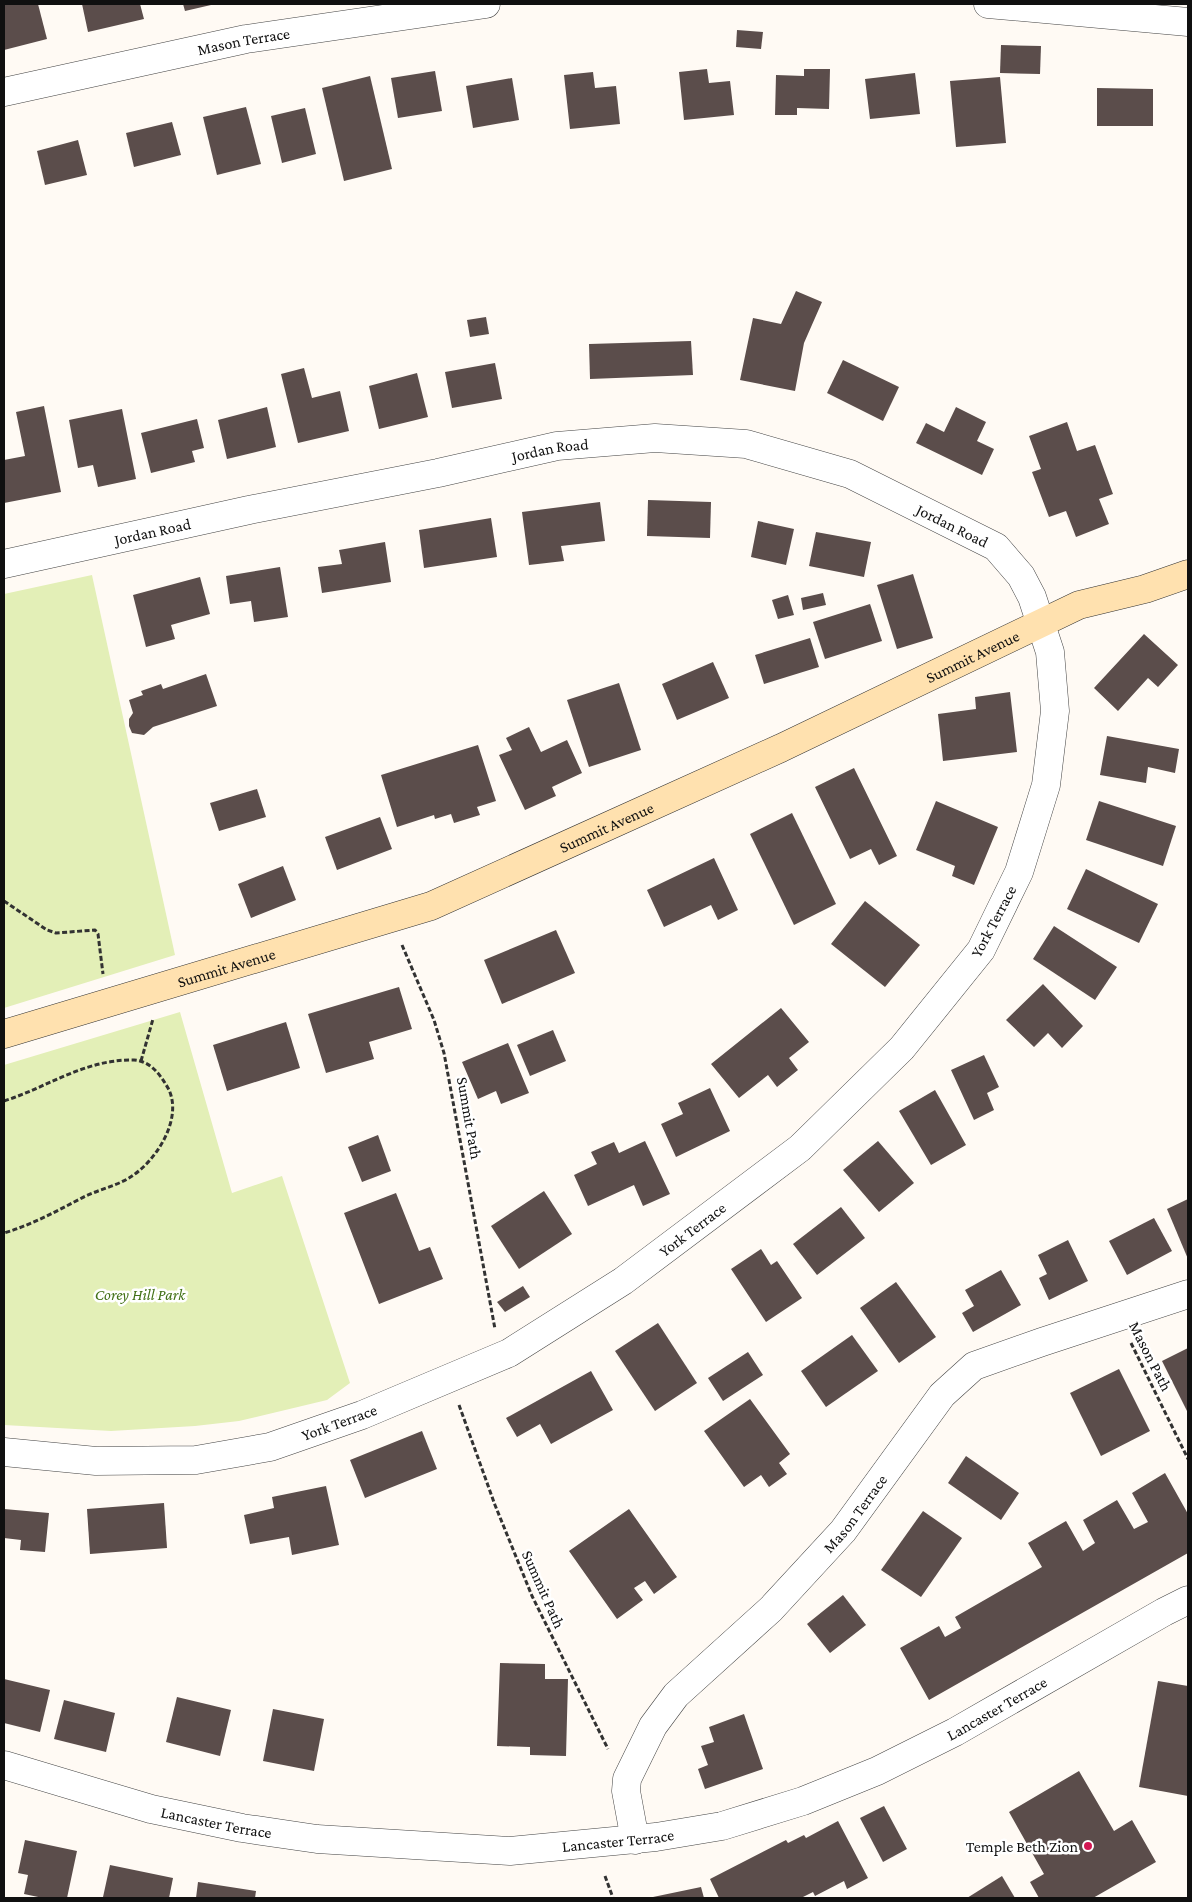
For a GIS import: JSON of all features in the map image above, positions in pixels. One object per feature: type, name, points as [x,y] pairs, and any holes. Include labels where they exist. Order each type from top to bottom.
[{"type":"street","name":"Mason Terrace","points":[[4,92],[246,38],[486,4]]},
{"type":"street","points":[[988,4],[1188,22]]},
{"type":"street","name":"Jordan Road","points":[[4,564],[249,510],[438,473],[557,446],[655,438],[746,444],[850,474],[996,547],[1022,576],[1032,597],[1040,623]]},
{"type":"street","name":"Summit Avenue","points":[[4,1034],[391,920],[478,887],[781,748],[1079,604],[1145,589],[1188,574]]},
{"type":"street","name":"York Terrace","points":[[4,1452],[96,1460],[196,1460],[270,1447],[362,1416],[509,1353],[623,1281],[800,1148],[902,1048],[981,950],[1019,872],[1046,786],[1055,711],[1050,652],[1040,623]]},
{"type":"street","name":"Mason Terrace","points":[[635,1840],[626,1791],[627,1779],[653,1726],[676,1695],[771,1609],[843,1531],[942,1395],[974,1366],[1188,1294]]},
{"type":"street","name":"Lancaster Terrace","points":[[4,1765],[151,1809],[242,1828],[317,1839],[510,1851],[635,1840],[722,1826],[803,1801],[877,1771],[955,1732],[1188,1600]]},
{"type":"path","points":[[4,901],[47,930],[56,933],[95,930],[98,934],[103,977]]},
{"type":"path","name":"Summit Path","points":[[391,920],[434,1020],[444,1053],[495,1330]]},
{"type":"path","points":[[141,1061],[153,1024],[150,1010]]},
{"type":"path","points":[[4,1101],[80,1069],[120,1061],[141,1061],[156,1070],[163,1080],[174,1107],[165,1135],[148,1162],[120,1182],[94,1192],[29,1225],[4,1233]]},
{"type":"path","name":"Mason Path","points":[[1118,1318],[1188,1459]]},
{"type":"path","name":"Summit Path","points":[[469,1434],[495,1505],[532,1596],[608,1749]]},
{"type":"path","points":[[606,1876],[613,1898]]},
{"type":"green space","points":[[92,575],[175,955],[4,1008],[4,594]]},
{"type":"green space","name":"Corey Hill Park","points":[[180,1012],[232,1193],[282,1176],[350,1383],[327,1400],[239,1421],[195,1426],[111,1431],[4,1425],[4,1065]]},
{"type":"building","points":[[38,4],[47,39],[4,50],[4,5]]},
{"type":"building","points":[[82,4],[140,4],[144,19],[88,32]]},
{"type":"building","points":[[183,4],[211,4],[211,5],[185,11]]},
{"type":"building","points":[[737,30],[763,32],[761,49],[736,47]]},
{"type":"building","points":[[1001,45],[1041,46],[1040,74],[1000,73]]},
{"type":"building","points":[[707,69],[709,83],[730,81],[734,115],[684,120],[679,72]]},
{"type":"building","points":[[804,69],[830,69],[829,109],[797,108],[797,115],[775,115],[776,75],[804,76]]},
{"type":"building","points":[[435,71],[442,111],[398,118],[391,78]]},
{"type":"building","points":[[593,72],[595,88],[616,86],[620,124],[570,129],[564,75]]},
{"type":"building","points":[[915,73],[920,114],[870,119],[865,79]]},
{"type":"building","points":[[370,76],[392,169],[344,181],[322,88]]},
{"type":"building","points":[[1000,77],[1006,143],[956,147],[950,81]]},
{"type":"building","points":[[512,78],[519,120],[473,128],[466,86]]},
{"type":"building","points":[[1097,88],[1153,89],[1153,126],[1097,126]]},
{"type":"building","points":[[246,107],[261,164],[217,175],[203,117]]},
{"type":"building","points":[[305,108],[316,154],[282,163],[271,116]]},
{"type":"building","points":[[172,122],[181,155],[134,167],[126,133]]},
{"type":"building","points":[[78,140],[87,175],[45,185],[37,151]]},
{"type":"building","points":[[796,291],[822,302],[804,343],[795,391],[740,380],[753,318],[781,324]]},
{"type":"building","points":[[486,317],[489,334],[470,337],[467,320]]},
{"type":"building","points":[[691,341],[693,375],[590,379],[589,344]]},
{"type":"building","points":[[843,360],[899,387],[883,421],[827,393]]},
{"type":"building","points":[[495,363],[502,399],[452,408],[445,372]]},
{"type":"building","points":[[304,368],[312,398],[340,391],[349,431],[298,443],[281,374]]},
{"type":"building","points":[[417,373],[428,417],[379,429],[369,386]]},
{"type":"building","points":[[44,406],[61,492],[4,503],[4,460],[25,456],[16,412]]},
{"type":"building","points":[[267,407],[276,447],[227,459],[218,420]]},
{"type":"building","points":[[956,407],[986,422],[977,441],[994,449],[982,475],[916,443],[926,423],[944,432]]},
{"type":"building","points":[[122,409],[136,479],[98,487],[93,465],[78,468],[69,420]]},
{"type":"building","points":[[197,419],[204,448],[192,451],[195,462],[151,473],[141,433]]},
{"type":"building","points":[[1067,422],[1077,451],[1095,445],[1113,494],[1099,499],[1109,524],[1076,537],[1066,511],[1049,517],[1032,472],[1041,469],[1029,436]]},
{"type":"building","points":[[648,500],[711,502],[710,538],[647,536]]},
{"type":"building","points":[[600,502],[605,541],[561,546],[564,561],[529,565],[522,512]]},
{"type":"building","points":[[491,518],[497,557],[424,568],[419,530]]},
{"type":"building","points":[[758,521],[794,529],[786,565],[751,557]]},
{"type":"building","points":[[816,532],[871,542],[864,577],[809,566]]},
{"type":"building","points":[[385,542],[391,582],[322,593],[318,567],[342,564],[339,550]]},
{"type":"building","points":[[280,567],[288,617],[254,622],[251,601],[230,604],[226,576]]},
{"type":"building","points":[[913,574],[933,638],[897,649],[877,585]]},
{"type":"building","points":[[200,577],[210,614],[171,625],[175,639],[146,647],[133,595]]},
{"type":"building","points":[[823,593],[826,605],[803,610],[801,598]]},
{"type":"building","points":[[788,595],[794,615],[778,619],[772,600]]},
{"type":"building","points":[[870,604],[882,641],[825,659],[813,622]]},
{"type":"building","points":[[1144,634],[1178,665],[1158,687],[1148,678],[1118,711],[1094,688]]},
{"type":"building","points":[[810,638],[819,667],[764,684],[755,655]]},
{"type":"building","points":[[713,662],[729,698],[677,720],[662,684]]},
{"type":"building","points":[[206,674],[217,706],[153,727],[144,735],[132,733],[129,719],[133,713],[129,700],[143,695],[141,691],[161,684],[163,689]]},
{"type":"building","points":[[619,683],[641,750],[589,767],[567,700]]},
{"type":"building","points":[[1010,692],[1017,752],[943,761],[938,714],[976,709],[975,697]]},
{"type":"building","points":[[529,727],[541,752],[567,740],[582,773],[552,787],[556,796],[525,810],[499,755],[512,750],[506,738]]},
{"type":"building","points":[[1107,736],[1179,749],[1175,773],[1148,767],[1146,783],[1100,775]]},
{"type":"building","points":[[478,745],[496,801],[477,807],[480,815],[454,823],[451,814],[435,819],[434,815],[397,827],[381,775]]},
{"type":"building","points":[[854,768],[897,856],[879,865],[871,849],[850,859],[815,787]]},
{"type":"building","points":[[257,789],[266,817],[219,831],[210,803]]},
{"type":"building","points":[[936,801],[998,827],[974,885],[952,876],[955,866],[916,850]]},
{"type":"building","points":[[1099,801],[1176,826],[1163,866],[1086,840]]},
{"type":"building","points":[[792,813],[836,904],[794,925],[750,834]]},
{"type":"building","points":[[380,817],[392,849],[337,870],[325,837]]},
{"type":"building","points":[[714,858],[738,910],[718,920],[711,905],[664,927],[647,890]]},
{"type":"building","points":[[283,866],[296,900],[251,918],[238,884]]},
{"type":"building","points":[[1086,869],[1158,904],[1139,943],[1067,909]]},
{"type":"building","points":[[865,901],[920,945],[885,987],[831,944]]},
{"type":"building","points":[[1054,926],[1117,967],[1095,1000],[1033,959]]},
{"type":"building","points":[[556,930],[575,973],[502,1004],[484,960]]},
{"type":"building","points":[[1043,984],[1083,1026],[1062,1048],[1048,1033],[1034,1047],[1006,1020]]},
{"type":"building","points":[[399,987],[412,1029],[369,1042],[374,1059],[326,1073],[308,1014]]},
{"type":"building","points":[[781,1008],[809,1042],[789,1058],[798,1070],[777,1087],[768,1075],[739,1098],[711,1064]]},
{"type":"building","points":[[286,1022],[300,1068],[227,1091],[213,1045]]},
{"type":"building","points":[[553,1030],[566,1061],[530,1076],[517,1045]]},
{"type":"building","points":[[508,1043],[529,1093],[501,1104],[496,1091],[478,1099],[462,1062]]},
{"type":"building","points":[[984,1055],[999,1087],[987,1093],[994,1110],[974,1120],[951,1070]]},
{"type":"building","points":[[710,1088],[730,1131],[676,1157],[661,1124],[683,1114],[678,1103]]},
{"type":"building","points":[[935,1090],[966,1145],[931,1165],[899,1111]]},
{"type":"building","points":[[378,1135],[391,1171],[362,1182],[348,1147]]},
{"type":"building","points":[[645,1141],[670,1194],[643,1206],[634,1185],[588,1206],[574,1175],[597,1164],[591,1152],[614,1142],[619,1153]]},
{"type":"building","points":[[878,1141],[914,1183],[879,1212],[843,1170]]},
{"type":"building","points":[[544,1191],[572,1234],[519,1269],[491,1226]]},
{"type":"building","points":[[396,1193],[419,1251],[430,1247],[443,1279],[379,1304],[344,1213]]},
{"type":"building","points":[[1188,1199],[1188,1259],[1167,1209]]},
{"type":"building","points":[[841,1207],[865,1238],[817,1275],[793,1244]]},
{"type":"building","points":[[1154,1218],[1172,1251],[1127,1275],[1109,1241]]},
{"type":"building","points":[[1068,1240],[1088,1281],[1049,1300],[1039,1278],[1047,1274],[1038,1255]]},
{"type":"building","points":[[761,1249],[771,1265],[777,1261],[802,1298],[766,1322],[731,1269]]},
{"type":"building","points":[[1001,1270],[1021,1305],[973,1332],[962,1313],[974,1306],[965,1290]]},
{"type":"building","points":[[896,1282],[936,1337],[899,1363],[860,1308]]},
{"type":"building","points":[[523,1286],[530,1297],[505,1312],[497,1302]]},
{"type":"building","points":[[658,1323],[697,1383],[655,1411],[615,1351]]},
{"type":"building","points":[[852,1335],[878,1371],[826,1407],[801,1371]]},
{"type":"building","points":[[1188,1348],[1188,1413],[1162,1361]]},
{"type":"building","points":[[748,1352],[763,1375],[723,1401],[708,1378]]},
{"type":"building","points":[[1119,1369],[1150,1431],[1101,1456],[1070,1393]]},
{"type":"building","points":[[591,1371],[613,1410],[551,1444],[540,1424],[517,1437],[506,1418]]},
{"type":"building","points":[[750,1399],[790,1454],[779,1463],[787,1474],[769,1487],[761,1475],[744,1487],[704,1431]]},
{"type":"building","points":[[422,1431],[437,1469],[365,1498],[350,1460]]},
{"type":"building","points":[[966,1456],[1019,1493],[1001,1520],[948,1483]]},
{"type":"building","points":[[1165,1473],[1188,1514],[1188,1553],[929,1700],[900,1648],[939,1626],[945,1637],[961,1628],[955,1617],[1042,1567],[1028,1543],[1066,1521],[1083,1551],[1095,1543],[1083,1520],[1117,1500],[1134,1529],[1148,1522],[1132,1493]]},
{"type":"building","points":[[326,1486],[339,1545],[292,1555],[289,1537],[250,1544],[244,1515],[274,1508],[272,1497]]},
{"type":"building","points":[[164,1503],[167,1548],[90,1554],[87,1509]]},
{"type":"building","points":[[4,1509],[49,1513],[45,1552],[20,1550],[21,1540],[4,1538]]},
{"type":"building","points":[[629,1509],[677,1577],[654,1594],[645,1581],[634,1588],[643,1600],[617,1619],[569,1551]]},
{"type":"building","points":[[923,1511],[962,1538],[921,1597],[881,1570]]},
{"type":"building","points":[[843,1595],[866,1625],[830,1653],[807,1624]]},
{"type":"building","points":[[500,1663],[545,1664],[545,1679],[568,1679],[566,1756],[530,1755],[530,1747],[497,1746]]},
{"type":"building","points":[[4,1679],[50,1690],[40,1732],[4,1723]]},
{"type":"building","points":[[1158,1681],[1188,1686],[1188,1796],[1139,1787]]},
{"type":"building","points":[[177,1697],[231,1710],[220,1756],[166,1742]]},
{"type":"building","points":[[64,1700],[115,1713],[106,1752],[54,1739]]},
{"type":"building","points":[[273,1709],[324,1719],[314,1771],[263,1761]]},
{"type":"building","points":[[744,1714],[763,1769],[705,1789],[698,1769],[708,1765],[701,1746],[714,1742],[709,1727]]},
{"type":"building","name":"Temple Beth Zion","points":[[1079,1771],[1114,1831],[1132,1820],[1156,1862],[1093,1898],[1039,1898],[1030,1882],[1044,1874],[1009,1812]]},
{"type":"building","points":[[884,1806],[907,1849],[883,1862],[860,1818]]},
{"type":"building","points":[[838,1821],[868,1878],[847,1889],[844,1881],[815,1896],[813,1892],[801,1898],[719,1898],[710,1879],[786,1840],[788,1843],[804,1835],[806,1838]]},
{"type":"building","points":[[25,1840],[77,1851],[67,1898],[43,1898],[24,1894],[28,1875],[18,1873]]},
{"type":"building","points":[[110,1865],[173,1878],[169,1898],[103,1897]]},
{"type":"building","points":[[1002,1876],[1015,1898],[967,1898]]},
{"type":"building","points":[[198,1882],[256,1891],[255,1898],[196,1898]]},
{"type":"building","points":[[701,1887],[704,1898],[653,1898],[653,1897]]},
{"type":"place","name":"Temple Beth Zion","points":[[1088,1846]]}]
